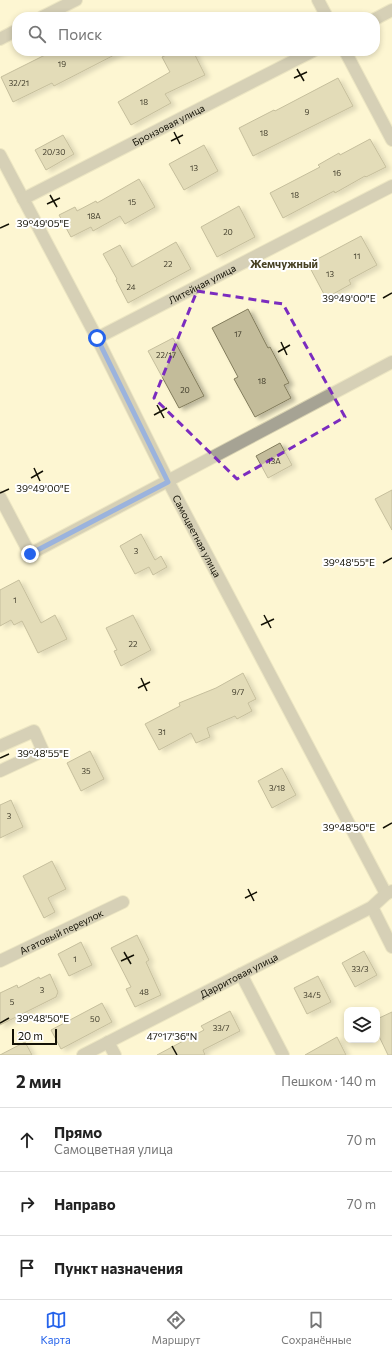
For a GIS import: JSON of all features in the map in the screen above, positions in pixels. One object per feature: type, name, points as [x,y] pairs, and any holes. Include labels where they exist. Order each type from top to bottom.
[{"type":"street","points":[[52,12],[76,0]]},
{"type":"street","points":[[318,0],[324,12]]},
{"type":"street","points":[[380,16],[392,10]]},
{"type":"street","points":[[0,39],[12,33]]},
{"type":"street","name":"Бронзовая улица","points":[[23,199],[303,56]]},
{"type":"street","points":[[348,56],[392,140]]},
{"type":"street","name":"Самоцветная улица","points":[[0,155],[97,338],[168,482],[389,893]]},
{"type":"street","name":"Литейная улица","points":[[97,338],[392,186]]},
{"type":"street","points":[[0,497],[30,554],[392,362]]},
{"type":"street","points":[[0,746],[34,730],[43,751],[0,771]]},
{"type":"street","name":"Дарритовая улица","points":[[83,1055],[372,907],[389,893]]},
{"type":"street","name":"Агатовый переулок","points":[[0,961],[123,902]]},
{"type":"street","points":[[372,907],[392,947]]},
{"type":"street","points":[[241,974],[283,1055]]},
{"type":"street","points":[[108,1042],[115,1055]]},
{"type":"highlighted area","points":[[197,291],[283,304],[345,417],[237,479],[154,398]]},
{"type":"building","points":[[43,56],[112,56],[54,86],[52,83],[13,102],[1,77]]},
{"type":"building","points":[[196,56],[205,75],[165,94],[171,103],[131,125],[118,102],[170,72],[162,57]]},
{"type":"building","points":[[338,78],[353,106],[253,156],[239,128]]},
{"type":"building","points":[[63,135],[74,154],[46,170],[35,150]]},
{"type":"building","points":[[370,139],[386,167],[366,177],[365,176],[335,193],[334,191],[283,218],[270,193],[320,167],[318,165],[339,153],[340,155]]},
{"type":"building","points":[[204,145],[218,171],[184,190],[169,164]]},
{"type":"building","points":[[139,179],[155,207],[125,224],[120,216],[93,231],[91,227],[71,237],[59,215],[75,207],[77,211],[96,201],[97,203]]},
{"type":"building","points":[[239,206],[255,237],[217,257],[201,227]]},
{"type":"building","points":[[361,236],[377,265],[349,280],[351,284],[326,298],[308,264]]},
{"type":"building","points":[[176,242],[191,269],[128,303],[103,254],[120,245],[132,267]]},
{"type":"building","points":[[248,309],[268,348],[270,347],[289,383],[284,385],[291,398],[255,417],[234,379],[238,377],[212,328]]},
{"type":"building","points":[[173,338],[204,396],[179,408],[148,351]]},
{"type":"building","points":[[280,443],[292,465],[268,478],[256,456]]},
{"type":"building","points":[[392,490],[392,530],[375,499]]},
{"type":"building","points":[[141,534],[155,560],[161,556],[167,567],[153,575],[149,567],[135,574],[120,546]]},
{"type":"building","points":[[19,580],[41,623],[55,615],[67,639],[38,653],[22,621],[14,625],[11,620],[0,626],[0,590]]},
{"type":"building","points":[[133,615],[151,650],[121,666],[114,651],[117,650],[106,628]]},
{"type":"building","points":[[243,673],[256,699],[248,703],[252,711],[237,719],[235,716],[207,728],[210,737],[196,743],[191,733],[159,750],[145,724],[180,706],[179,703],[216,688]]},
{"type":"building","points":[[90,751],[104,779],[81,791],[67,763]]},
{"type":"building","points":[[282,768],[296,795],[272,808],[258,781]]},
{"type":"building","points":[[11,800],[23,827],[0,838],[0,805]]},
{"type":"building","points":[[52,861],[66,889],[48,898],[55,912],[44,918],[23,876]]},
{"type":"building","points":[[137,935],[149,960],[146,962],[161,995],[135,1007],[126,989],[131,987],[111,948]]},
{"type":"building","points":[[81,942],[92,965],[69,976],[58,954]]},
{"type":"building","points":[[364,951],[377,975],[355,987],[342,963]]},
{"type":"building","points":[[50,974],[58,992],[56,997],[0,1025],[0,993],[17,985],[18,988],[39,977],[40,979]]},
{"type":"building","points":[[318,976],[331,1002],[307,1014],[294,988]]},
{"type":"building","points":[[102,1003],[112,1022],[61,1049],[51,1030]]},
{"type":"building","points":[[230,1011],[240,1031],[203,1050],[205,1055],[157,1055],[204,1030],[201,1026]]},
{"type":"building","points":[[392,1012],[392,1055],[388,1055],[380,1038],[380,1018]]},
{"type":"building","points":[[337,1037],[346,1055],[305,1055]]},
{"type":"building","points":[[25,1042],[32,1055],[0,1055]]},
{"type":"district","name":"Жемчужный","points":[[284,264]]},
{"type":"route","points":[[30,554],[168,482],[97,338]]}]
